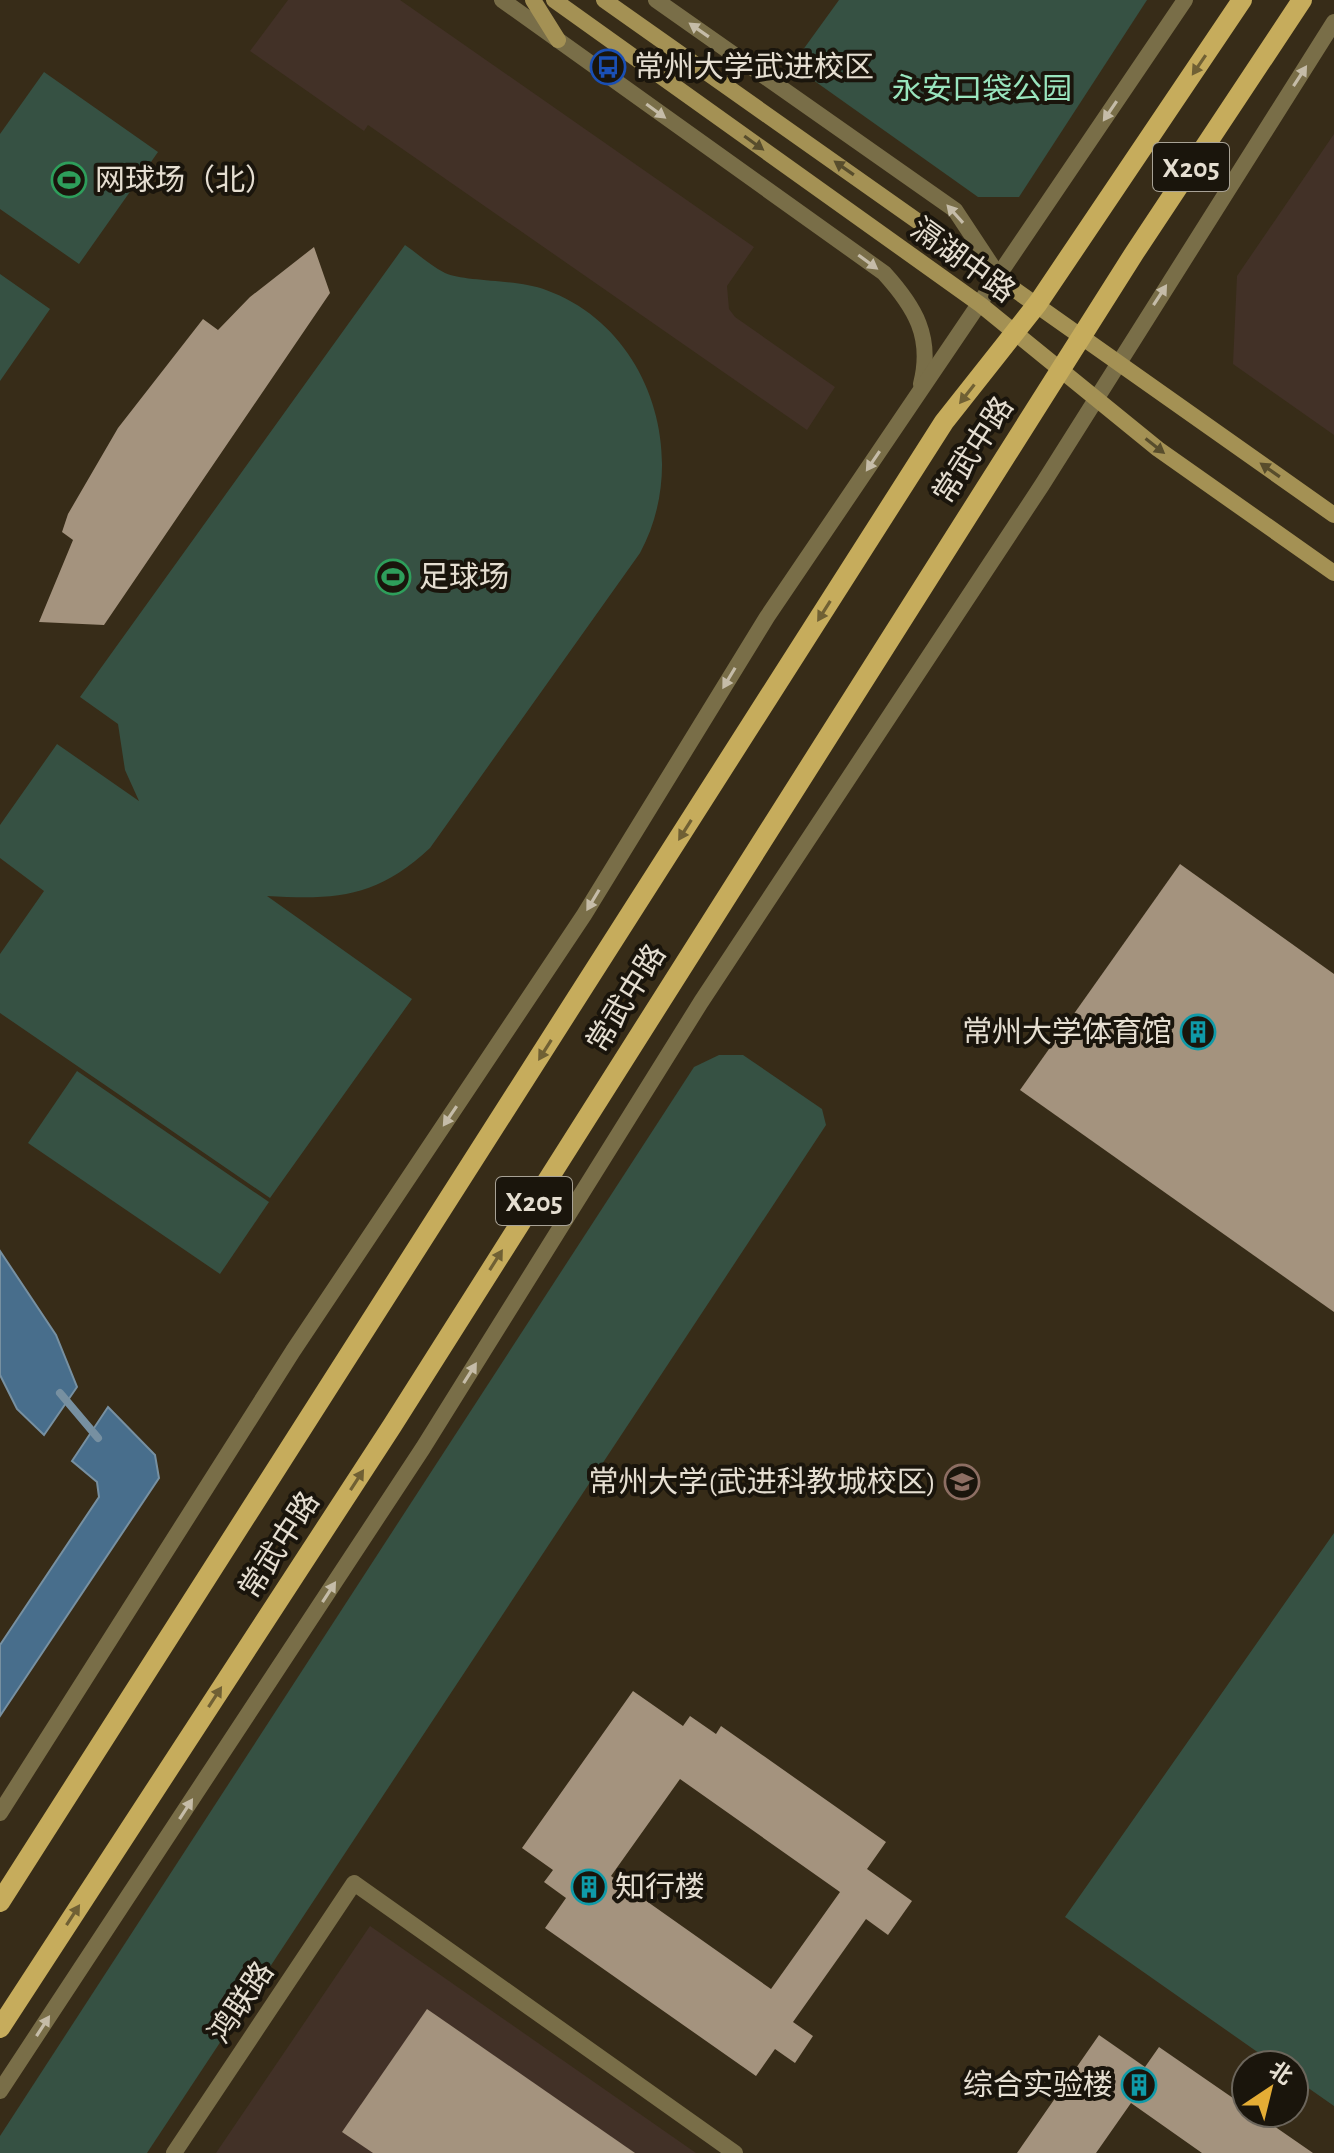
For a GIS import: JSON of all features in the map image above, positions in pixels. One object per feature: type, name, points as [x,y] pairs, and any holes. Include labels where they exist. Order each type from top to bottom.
[{"type":"main road","points":[[533,0],[558,40]]},
{"type":"main road","name":"滆湖中路","points":[[554,0],[981,305],[1158,449],[1334,573]]},
{"type":"main road","name":"滆湖中路","points":[[604,0],[1038,303],[1334,515]]},
{"type":"main road","name":"常武中路","points":[[0,1902],[944,422],[1038,303],[1242,0]]},
{"type":"main road","name":"常武中路","points":[[0,2028],[392,1426],[1082,335],[1302,0]]},
{"type":"street","points":[[502,0],[884,273],[919,316],[925,337],[925,367],[917,397]]},
{"type":"street","points":[[656,0],[955,210],[1000,278]]},
{"type":"street","points":[[0,1813],[293,1351],[584,915],[767,617],[1000,278],[1185,0]]},
{"type":"street","points":[[0,2091],[423,1448],[701,1002],[1042,485],[1094,398],[1334,22]]},
{"type":"street","name":"鸿联路","points":[[174,2153],[354,1883],[735,2153]]},
{"type":"shaded area","points":[[288,0],[400,0],[754,247],[727,286],[729,309],[735,317],[835,387],[807,430],[368,125],[364,131],[250,51]]},
{"type":"shaded area","points":[[1334,134],[1334,435],[1233,364],[1237,276]]},
{"type":"shaded area","points":[[370,1926],[696,2153],[216,2153]]},
{"type":"green space","name":"永安口袋公园","points":[[839,0],[1147,0],[1019,197],[978,197],[792,65]]},
{"type":"green space","name":"网球场（北）","points":[[44,72],[158,152],[79,264],[0,209],[0,134]]},
{"type":"green space","points":[[405,245],[435,267],[454,276],[546,290],[582,308],[612,334],[635,365],[652,400],[660,438],[662,478],[655,516],[640,553],[430,848],[391,877],[354,892],[314,897],[267,896],[412,999],[270,1198],[0,1013],[0,954],[44,891],[0,858],[0,825],[57,744],[139,801],[125,770],[118,724],[80,697]]},
{"type":"green space","points":[[0,274],[50,309],[0,381]]},
{"type":"green space","points":[[719,1055],[743,1055],[822,1109],[826,1125],[147,2153],[0,2153],[0,2136],[694,1067]]},
{"type":"green space","points":[[77,1071],[269,1202],[220,1274],[28,1143]]},
{"type":"green space","points":[[1334,1533],[1334,2106],[1310,2089],[1310,2049],[1253,2049],[1065,1917]]},
{"type":"water","points":[[0,1251],[56,1335],[77,1387],[44,1435],[17,1409],[0,1375]]},
{"type":"water","points":[[108,1407],[155,1455],[159,1478],[0,1716],[0,1645],[99,1497],[97,1482],[72,1461]]},
{"type":"building","points":[[314,247],[330,293],[104,625],[39,622],[73,540],[62,532],[68,514],[118,428],[203,319],[218,330],[250,297]]},
{"type":"building","name":"常州大学体育馆","points":[[1180,864],[1334,974],[1334,1312],[1020,1090]]},
{"type":"building","name":"知行楼","points":[[633,1691],[683,1726],[690,1716],[716,1734],[721,1726],[886,1842],[867,1869],[912,1901],[888,1935],[866,1919],[793,2022],[813,2036],[795,2063],[775,2049],[756,2076],[545,1928],[566,1898],[544,1882],[553,1870],[522,1848]],"holes":[[[680,1779],[840,1892],[771,1989],[611,1876]]]},
{"type":"building","points":[[427,2009],[635,2153],[373,2153],[342,2132]]},
{"type":"building","name":"综合实验楼","points":[[1099,2035],[1145,2067],[1159,2047],[1230,2096],[1230,2129],[1278,2129],[1313,2153],[1202,2153],[1131,2103],[1096,2153],[1017,2153]]},
{"type":"waterway","points":[[60,1393],[98,1438]]},
{"type":"place","name":"常州大学武进校区","points":[[608,67]]},
{"type":"place","name":"网球场（北）","points":[[69,180]]},
{"type":"place","name":"足球场","points":[[393,577]]},
{"type":"place","name":"常州大学体育馆","points":[[1198,1032]]},
{"type":"place","name":"常州大学(武进科教城校区)","points":[[962,1482]]},
{"type":"place","name":"知行楼","points":[[589,1887]]},
{"type":"place","name":"综合实验楼","points":[[1139,2085]]}]
